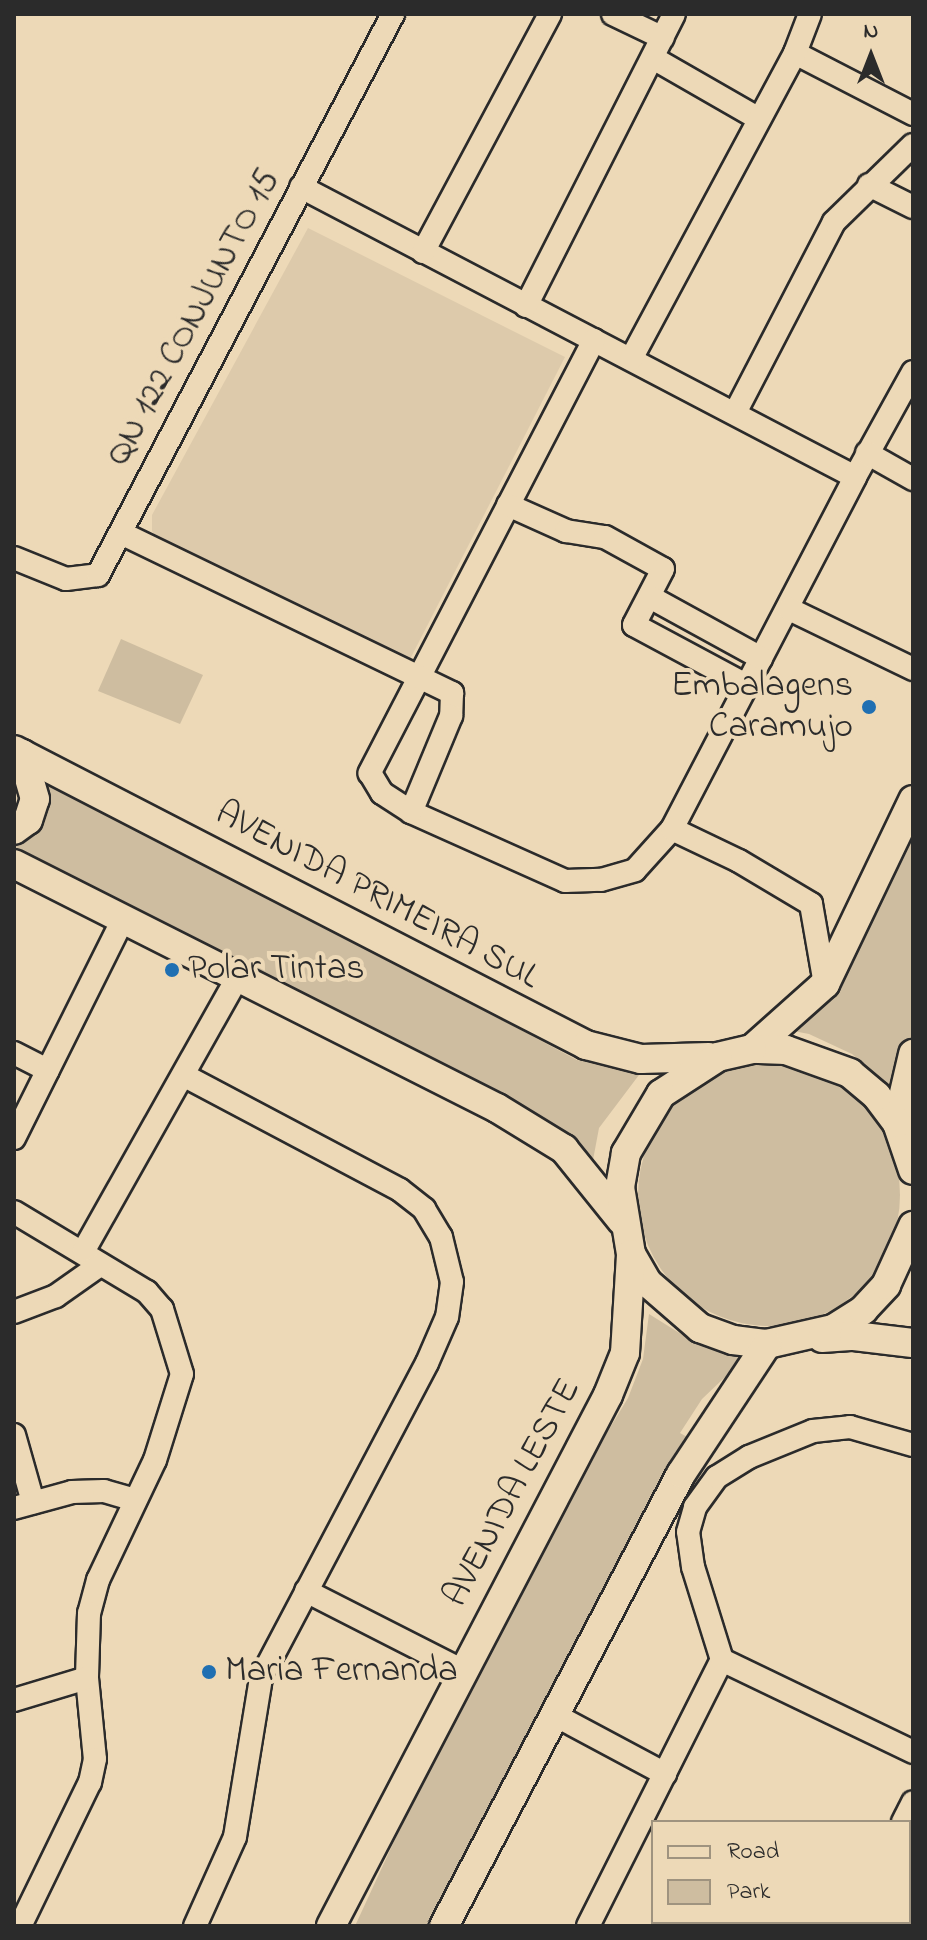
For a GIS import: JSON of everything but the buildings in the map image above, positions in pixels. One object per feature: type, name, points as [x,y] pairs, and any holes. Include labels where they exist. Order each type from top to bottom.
[{"type":"main road","points":[[14,830],[28,820],[35,799],[18,752]]},
{"type":"main road","name":"AVENIDA PRIMEIRA SUL","points":[[18,752],[586,1045],[641,1059],[718,1057]]},
{"type":"main road","points":[[752,1049],[825,984],[913,800]]},
{"type":"main road","points":[[14,864],[497,1108],[564,1149],[622,1221]]},
{"type":"main road","points":[[912,1161],[897,1123],[877,1096],[820,1058],[786,1050],[752,1049],[718,1057],[669,1087],[640,1121],[626,1153],[620,1187],[622,1221],[631,1254],[648,1283],[672,1309],[700,1328],[767,1344],[854,1336],[913,1343]]},
{"type":"main road","points":[[897,1123],[913,1054]]},
{"type":"main road","points":[[801,1340],[833,1329],[863,1310],[898,1266],[913,1226]]},
{"type":"main road","name":"AVENIDA LESTE","points":[[331,1926],[625,1353],[631,1254]]},
{"type":"main road","points":[[444,1926],[681,1474],[767,1344]]},
{"type":"street","name":"QN 122 CONJUNTO 15","points":[[17,568],[66,579],[87,580],[98,575],[393,14]]},
{"type":"street","points":[[423,252],[550,14]]},
{"type":"street","points":[[613,14],[663,38]]},
{"type":"street","points":[[526,306],[674,14]]},
{"type":"street","points":[[631,359],[795,53],[810,14]]},
{"type":"street","points":[[795,53],[913,114]]},
{"type":"street","points":[[653,58],[759,119]]},
{"type":"street","points":[[735,413],[834,222],[913,145]]},
{"type":"street","points":[[869,185],[913,207]]},
{"type":"street","points":[[301,187],[855,477]]},
{"type":"street","points":[[594,340],[370,773],[382,793],[411,812],[565,881],[601,880],[635,870],[672,829],[789,609],[867,453],[913,372]]},
{"type":"street","points":[[867,453],[913,479]]},
{"type":"street","points":[[508,505],[566,531],[605,537],[663,569],[634,625],[748,686]]},
{"type":"street","points":[[121,533],[444,687],[453,701],[411,812]]},
{"type":"street","points":[[650,597],[761,658]]},
{"type":"street","points":[[789,609],[913,669]]},
{"type":"street","points":[[672,829],[739,861],[811,904],[825,984]]},
{"type":"street","points":[[14,1138],[122,921]]},
{"type":"street","points":[[14,1312],[56,1296],[92,1258],[237,978]]},
{"type":"street","points":[[14,1053],[48,1070]]},
{"type":"street","points":[[185,1076],[400,1190],[424,1209],[449,1260],[447,1317],[261,1678],[235,1837],[195,1926]]},
{"type":"street","points":[[14,1212],[147,1292],[162,1309],[182,1374],[176,1407],[92,1602],[87,1678],[95,1732],[90,1782],[20,1926]]},
{"type":"street","points":[[588,1926],[722,1660],[693,1567],[688,1532],[695,1507],[717,1477],[749,1457],[813,1431],[850,1427],[913,1445]]},
{"type":"street","points":[[14,1435],[24,1505],[72,1492],[104,1491],[135,1500]]},
{"type":"street","points":[[306,1591],[463,1671]]},
{"type":"street","points":[[722,1660],[913,1752]]},
{"type":"street","points":[[14,1700],[87,1678]]},
{"type":"street","points":[[555,1715],[665,1774]]},
{"type":"street","points":[[904,1820],[913,1802]]},
{"type":"shaded area","points":[[308,228],[565,357],[406,667],[158,540],[152,531],[152,515]]},
{"type":"green space","points":[[121,639],[203,675],[180,724],[98,691]]},
{"type":"green space","points":[[42,776],[577,1060],[642,1071],[599,1128],[593,1160],[565,1135],[14,853],[14,841]]},
{"type":"green space","points":[[913,795],[911,1122],[889,1086],[852,1054],[809,1034],[783,1029],[805,1001]]},
{"type":"green space","points":[[756,1064],[782,1064],[807,1069],[831,1079],[862,1102],[885,1133],[895,1157],[900,1195],[895,1233],[885,1257],[862,1288],[831,1311],[807,1321],[782,1326],[756,1326],[731,1321],[707,1311],[686,1297],[667,1278],[653,1257],[643,1233],[638,1208],[638,1182],[643,1157],[653,1133],[667,1112],[686,1093],[707,1079],[731,1069]]},
{"type":"green space","points":[[649,1314],[689,1339],[744,1359],[702,1399],[680,1433],[689,1438],[430,1926],[355,1926],[421,1783],[574,1487],[628,1398],[643,1359]]},
{"type":"place","name":"Embalagens Caramujo","points":[[869,707]]},
{"type":"place","name":"Polar Tintas","points":[[172,970]]},
{"type":"place","name":"Maria Fernanda","points":[[209,1672]]}]
